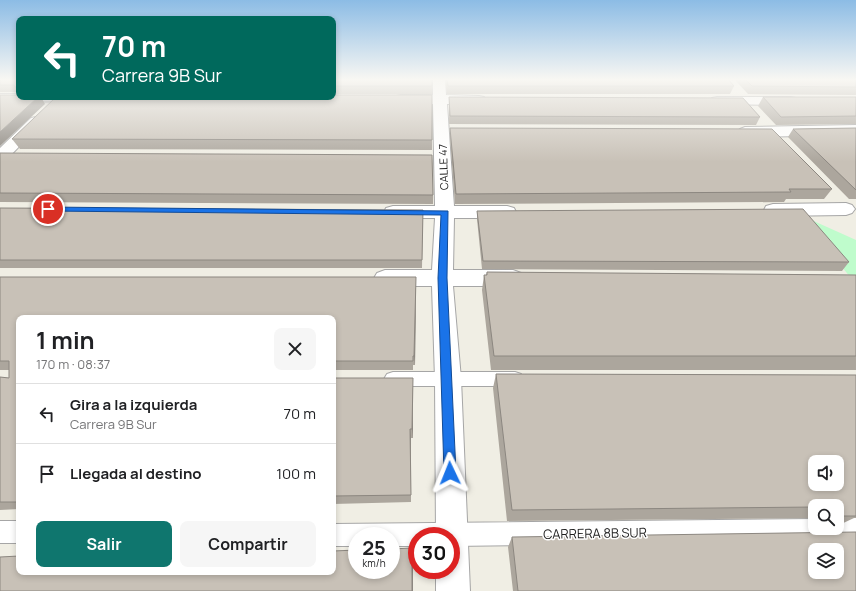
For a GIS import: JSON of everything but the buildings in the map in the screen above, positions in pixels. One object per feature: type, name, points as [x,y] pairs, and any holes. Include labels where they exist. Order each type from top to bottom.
[{"type":"street","points":[[1,156],[52,107]]},
{"type":"street","name":"CALLE 47","points":[[444,107],[450,131],[433,157],[445,212],[442,278],[448,379],[452,527]]},
{"type":"street","points":[[748,107],[787,149]]},
{"type":"street","points":[[732,132],[856,130]]},
{"type":"street","points":[[1,156],[26,155]]},
{"type":"street","points":[[830,193],[851,214]]},
{"type":"street","points":[[760,210],[851,214]]},
{"type":"street","points":[[374,212],[524,212]]},
{"type":"street","points":[[363,278],[530,278]]},
{"type":"street","name":"CALLE 47","points":[[453,579],[453,591]]},
{"type":"lane","points":[[379,379],[534,379]]},
{"type":"lane","name":"CARRERA 8B SUR","points":[[460,535],[856,529]]},
{"type":"lane","points":[[0,532],[16,532]]},
{"type":"lane","name":"CARRERA 8B SUR","points":[[336,535],[408,535]]},
{"type":"green space","points":[[798,214],[856,240],[856,284]]},
{"type":"route","points":[[48,209],[445,212],[442,278],[448,379],[450,473]]}]
